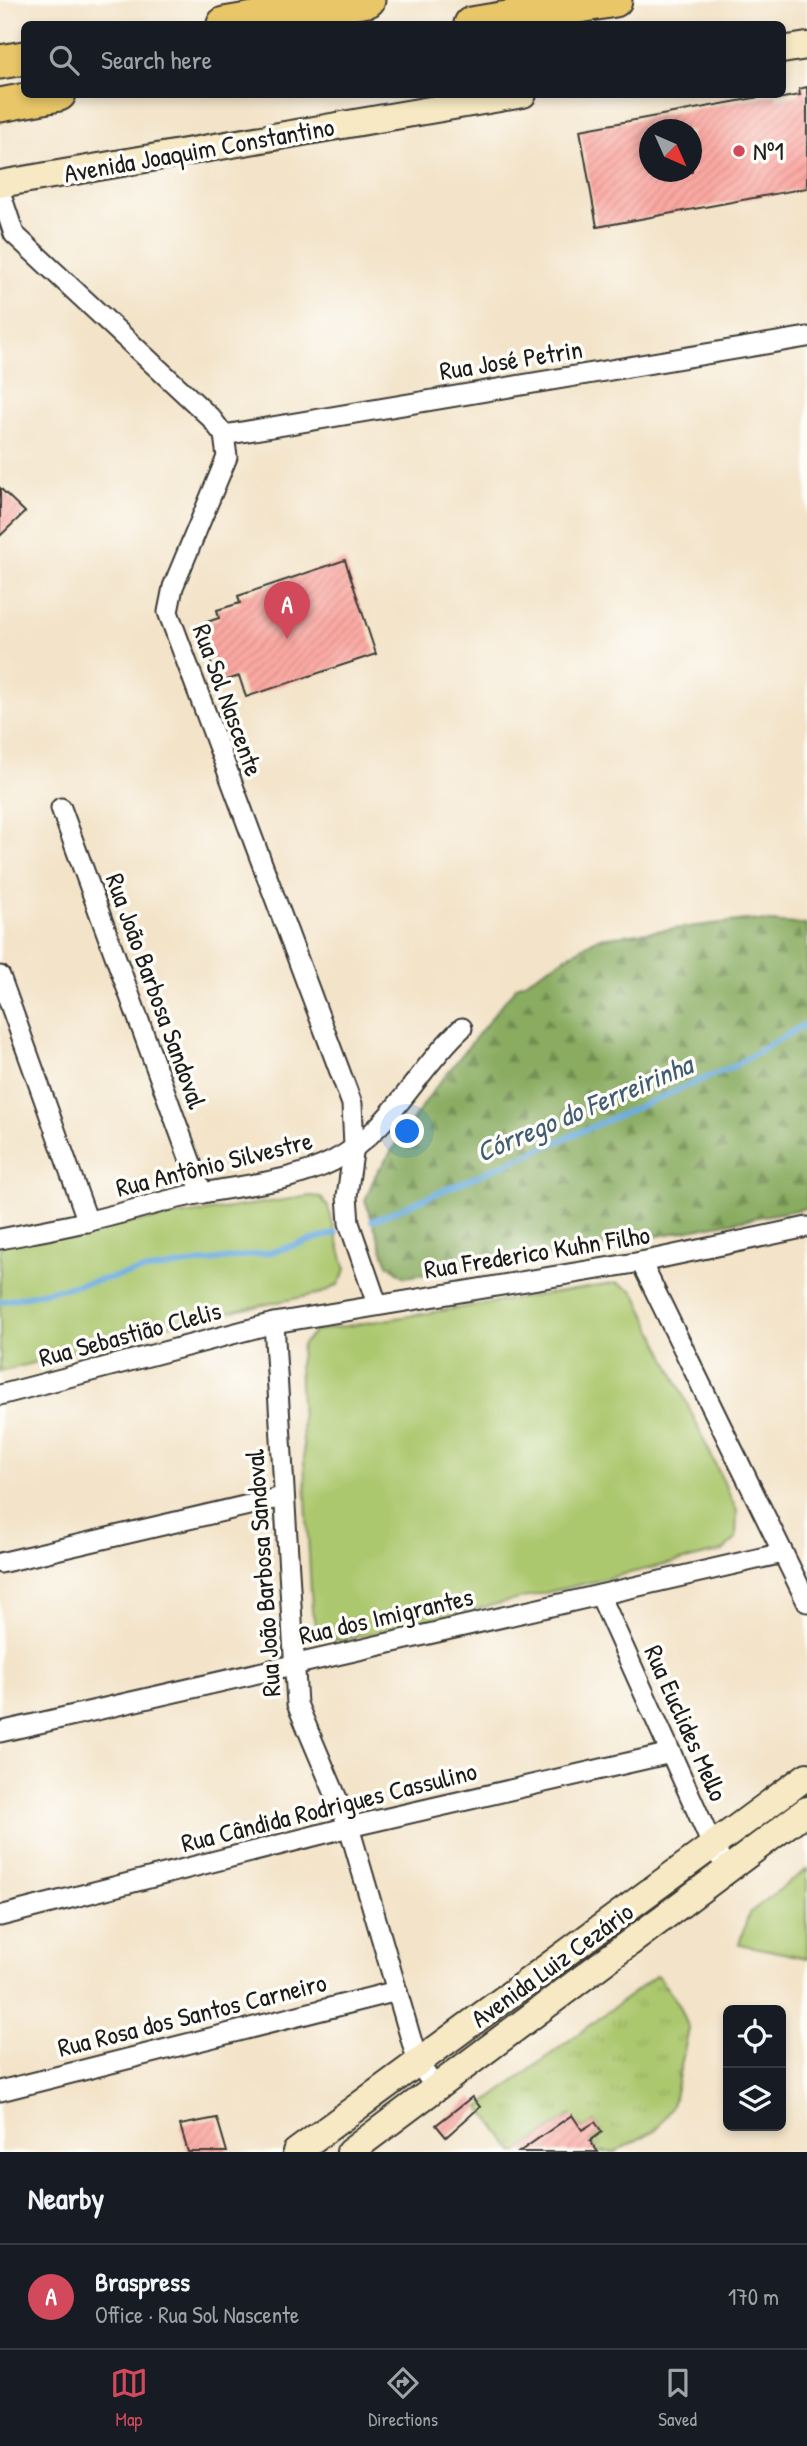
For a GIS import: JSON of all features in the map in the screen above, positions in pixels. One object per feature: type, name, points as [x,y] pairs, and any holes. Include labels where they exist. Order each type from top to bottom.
[{"type":"highway","points":[[242,21],[368,0]]},
{"type":"highway","points":[[489,21],[615,0]]},
{"type":"highway","points":[[0,62],[21,58]]},
{"type":"highway","points":[[0,104],[35,98]]},
{"type":"street","points":[[786,49],[807,46]]},
{"type":"street","name":"Avenida Joaquim Constantino","points":[[0,184],[500,98]]},
{"type":"street","points":[[0,192],[14,234],[211,418],[224,435]]},
{"type":"street","name":"Rua José Petrin","points":[[224,435],[807,337]]},
{"type":"street","name":"Rua Sol Nascente","points":[[224,435],[227,457],[173,587],[168,612],[352,1104],[354,1146],[347,1196],[349,1223],[377,1304]]},
{"type":"street","name":"Rua João Barbosa Sandoval","points":[[61,808],[202,1193]]},
{"type":"street","points":[[0,976],[88,1222]]},
{"type":"street","name":"Rua Antônio Silvestre","points":[[0,1239],[88,1222],[202,1193],[282,1177],[332,1161],[373,1131],[408,1093],[437,1051],[462,1028]]},
{"type":"street","name":"Rua Frederico Kuhn Filho","points":[[274,1323],[641,1262],[807,1227]]},
{"type":"street","points":[[641,1262],[807,1602]]},
{"type":"street","name":"Rua João Barbosa Sandoval","points":[[274,1323],[296,1704],[349,1827],[418,2063],[436,2088]]},
{"type":"street","name":"Rua Sebastião Clelis","points":[[0,1395],[274,1323]]},
{"type":"street","points":[[0,1563],[283,1497]]},
{"type":"street","name":"Rua dos Imigrantes","points":[[0,1732],[783,1553]]},
{"type":"street","name":"Rua Euclides Mello","points":[[600,1595],[713,1847],[728,1869]]},
{"type":"street","name":"Rua Cândida Rodrigues Cassulino","points":[[0,1916],[349,1827],[671,1753]]},
{"type":"street","name":"Avenida Luiz Cezário","points":[[296,2152],[807,1776]]},
{"type":"street","name":"Avenida Luiz Cezário","points":[[350,2152],[807,1810]]},
{"type":"street","name":"Rua Rosa dos Santos Carneiro","points":[[0,2091],[397,1991]]},
{"type":"green space","points":[[746,920],[807,925],[807,1208],[546,1257],[405,1277],[388,1265],[365,1200],[376,1174],[432,1092],[516,987],[598,938]]},
{"type":"green space","points":[[311,1196],[321,1197],[328,1207],[346,1270],[338,1285],[322,1293],[185,1321],[0,1372],[0,1242]]},
{"type":"green space","points":[[617,1283],[632,1290],[638,1298],[737,1511],[736,1539],[723,1551],[340,1641],[325,1634],[318,1627],[312,1612],[299,1365],[302,1345],[315,1331]]},
{"type":"green space","points":[[807,1869],[807,1958],[739,1944],[749,1913]]},
{"type":"green space","points":[[657,1975],[679,2004],[689,2029],[672,2106],[657,2129],[615,2152],[598,2152],[590,2141],[602,2132],[595,2122],[582,2130],[571,2115],[519,2152],[514,2152],[480,2107]]},
{"type":"building","name":"Nº1","points":[[807,87],[807,188],[597,227],[580,130],[639,119],[639,182],[702,182],[702,119],[640,119],[754,98],[800,95],[799,89]]},
{"type":"building","points":[[0,488],[25,512],[0,536]]},
{"type":"building","points":[[345,560],[376,654],[246,697],[239,676],[218,683],[198,625],[219,618],[217,610],[240,603],[238,596]]},
{"type":"building","points":[[472,2097],[480,2107],[446,2137],[436,2125]]},
{"type":"building","points":[[572,2115],[582,2130],[595,2122],[602,2132],[590,2141],[598,2152],[519,2152]]},
{"type":"building","points":[[217,2118],[227,2152],[188,2152],[180,2125]]},
{"type":"waterway","name":"Córrego do Ferreirinha","points":[[372,1221],[734,1066],[807,1023]]},
{"type":"waterway","name":"Córrego do Ferreirinha","points":[[0,1302],[141,1271],[272,1252],[336,1233]]},
{"type":"place","name":"Nº1","points":[[739,151]]},
{"type":"place","name":"Braspress","points":[[287,639]]}]
